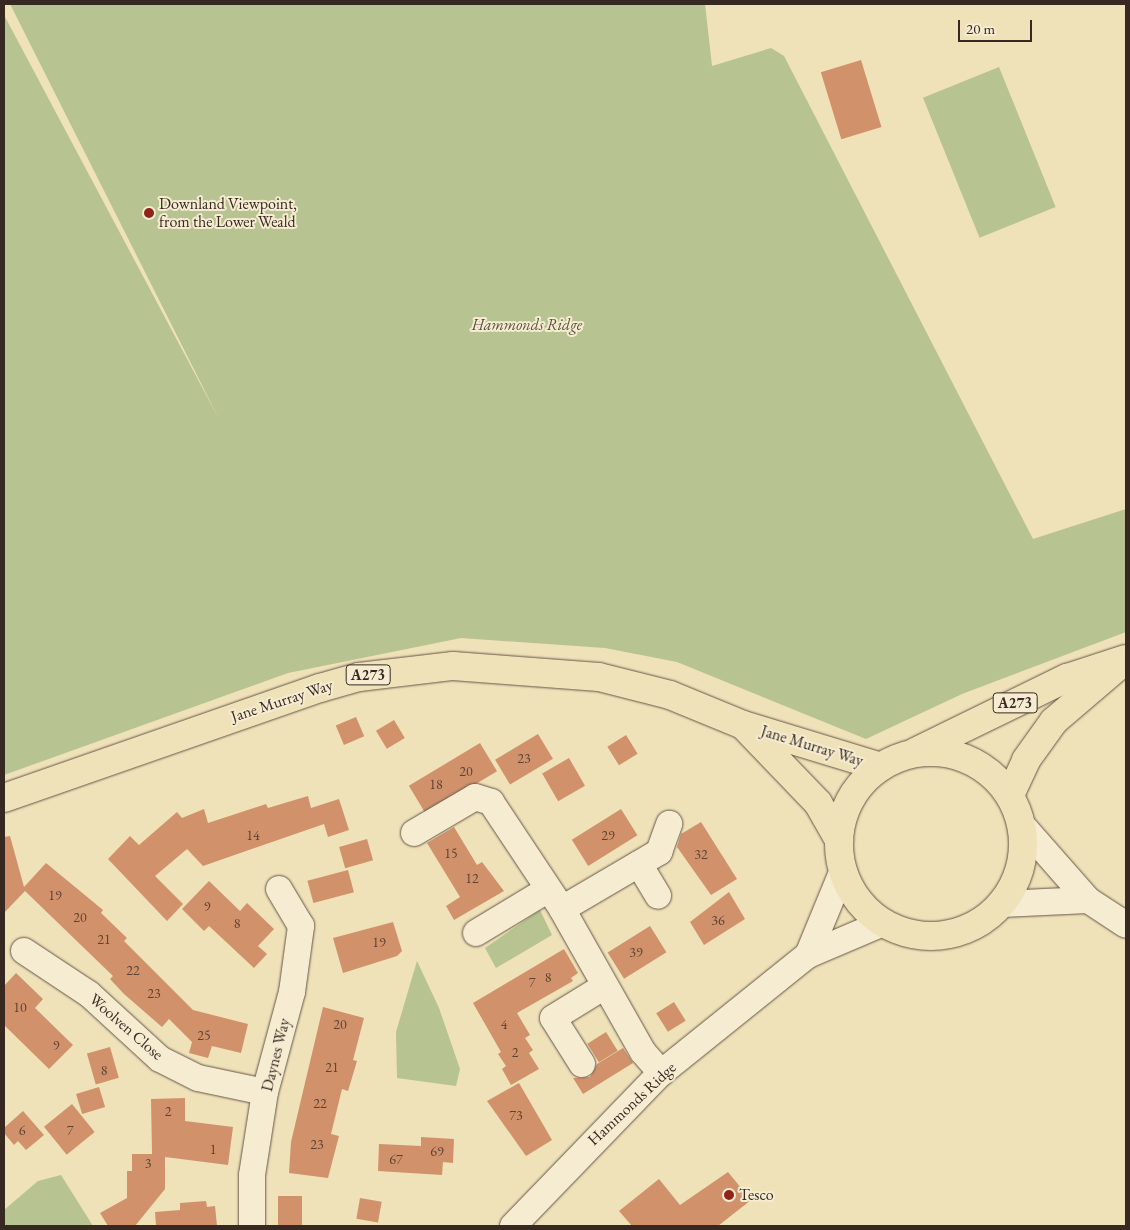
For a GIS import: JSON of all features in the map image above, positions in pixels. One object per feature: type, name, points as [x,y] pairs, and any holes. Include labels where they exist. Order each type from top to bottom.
[{"type":"main road","name":"A273","points":[[910,755],[1067,678],[1125,660]]},
{"type":"main road","name":"A273","points":[[1010,795],[1026,760],[1054,721],[1125,660]]},
{"type":"main road","name":"Jane Murray Way","points":[[4,798],[278,700],[359,677],[453,666],[599,677],[670,695],[743,725],[881,767]]},
{"type":"main road","name":"Jane Murray Way","points":[[743,725],[818,803],[839,840]]},
{"type":"main road","points":[[938,752],[967,759],[991,774],[1010,795],[1022,825],[1024,852],[1017,879],[1002,904],[963,931],[936,936],[909,934],[883,923],[865,909],[842,870],[839,840],[845,812],[859,787],[881,767],[910,755],[938,752]]},
{"type":"street","points":[[414,833],[475,797],[491,802],[554,899],[643,1052],[661,1073]]},
{"type":"street","points":[[476,933],[639,864],[659,852],[669,824]]},
{"type":"street","points":[[1022,825],[1088,900],[1126,925]]},
{"type":"street","points":[[639,864],[658,896]]},
{"type":"street","name":"Hammonds Ridge","points":[[808,956],[842,870]]},
{"type":"street","name":"Daynes Way","points":[[252,1226],[252,1175],[265,1092],[292,992],[301,926],[279,889]]},
{"type":"street","points":[[1002,904],[1088,900]]},
{"type":"street","name":"Hammonds Ridge","points":[[513,1226],[661,1073],[808,956],[883,923]]},
{"type":"street","name":"Woolven Close","points":[[24,951],[88,994],[160,1060],[198,1078],[265,1092]]},
{"type":"street","points":[[582,1064],[553,1018],[605,986]]},
{"type":"green space","name":"Hammonds Ridge","points":[[10,4],[705,4],[712,66],[771,48],[784,56],[1033,539],[1126,509],[1126,632],[962,694],[866,739],[677,662],[605,648],[461,638],[288,673],[4,775],[4,15],[219,419]]},
{"type":"green space","points":[[999,67],[1056,207],[980,238],[923,98]]},
{"type":"green space","points":[[540,910],[552,935],[496,968],[485,948]]},
{"type":"green space","points":[[417,961],[439,1008],[460,1069],[456,1086],[397,1078],[396,1032]]},
{"type":"green space","points":[[61,1175],[93,1226],[4,1226],[4,1210],[38,1181]]},
{"type":"building","points":[[861,60],[881,127],[841,139],[821,72]]},
{"type":"building","points":[[356,717],[364,736],[344,745],[336,726]]},
{"type":"building","points":[[394,720],[405,738],[387,749],[376,731]]},
{"type":"building","points":[[538,734],[553,759],[510,785],[495,760]]},
{"type":"building","points":[[626,735],[638,754],[619,765],[607,747]]},
{"type":"building","points":[[480,743],[497,771],[426,814],[409,786]]},
{"type":"building","points":[[569,758],[585,786],[558,801],[542,774]]},
{"type":"building","points":[[308,796],[311,808],[339,799],[349,830],[328,837],[324,824],[203,866],[187,849],[155,876],[183,904],[167,921],[108,859],[130,836],[139,845],[177,812],[182,818],[204,809],[208,823],[266,804],[268,808]]},
{"type":"building","points":[[621,809],[637,835],[588,866],[572,840]]},
{"type":"building","points":[[701,822],[737,879],[711,895],[677,847],[681,834]]},
{"type":"building","points":[[454,827],[477,865],[482,862],[504,891],[454,920],[446,906],[460,897],[427,843]]},
{"type":"building","points":[[10,836],[24,887],[46,863],[103,910],[101,913],[127,938],[124,941],[193,1010],[248,1024],[241,1053],[212,1046],[208,1058],[189,1053],[192,1042],[169,1019],[162,1027],[124,994],[110,979],[113,976],[25,891],[4,913],[4,837]]},
{"type":"building","points":[[367,839],[373,860],[345,868],[339,847]]},
{"type":"building","points":[[348,870],[354,892],[313,903],[307,881]]},
{"type":"building","points":[[209,881],[240,911],[247,903],[274,929],[258,946],[267,954],[254,968],[209,926],[204,931],[182,909]]},
{"type":"building","points":[[729,892],[745,919],[704,945],[690,922]]},
{"type":"building","points":[[393,922],[402,951],[397,956],[343,973],[333,938]]},
{"type":"building","points":[[650,926],[666,952],[624,979],[608,952]]},
{"type":"building","points":[[564,949],[578,973],[571,978],[573,981],[517,1013],[530,1035],[525,1038],[533,1050],[529,1053],[539,1069],[511,1085],[502,1069],[506,1066],[498,1054],[501,1052],[473,1003]]},
{"type":"building","points":[[16,973],[43,999],[35,1008],[73,1045],[49,1069],[4,1025],[4,986]]},
{"type":"building","points":[[674,1002],[686,1021],[668,1032],[656,1013]]},
{"type":"building","points":[[323,1007],[364,1018],[353,1060],[357,1061],[348,1091],[342,1089],[331,1134],[339,1136],[328,1178],[289,1173],[291,1142]]},
{"type":"building","points":[[606,1032],[618,1051],[599,1062],[587,1044]]},
{"type":"building","points":[[110,1047],[119,1078],[96,1084],[87,1054]]},
{"type":"building","points":[[623,1048],[633,1063],[583,1094],[573,1078],[590,1077],[597,1064]]},
{"type":"building","points":[[519,1083],[552,1140],[526,1156],[487,1101]]},
{"type":"building","points":[[99,1087],[105,1107],[82,1114],[76,1094]]},
{"type":"building","points":[[185,1098],[185,1121],[233,1127],[228,1165],[165,1157],[165,1189],[135,1226],[108,1226],[100,1213],[127,1198],[127,1171],[132,1171],[132,1154],[152,1154],[151,1099]]},
{"type":"building","points":[[72,1104],[95,1132],[67,1155],[44,1127]]},
{"type":"building","points":[[23,1111],[44,1135],[26,1150],[18,1141],[14,1145],[4,1133],[4,1128]]},
{"type":"building","points":[[421,1137],[454,1139],[453,1163],[443,1162],[442,1175],[378,1171],[379,1144],[421,1146]]},
{"type":"building","points":[[728,1172],[751,1200],[718,1226],[632,1226],[619,1211],[659,1179],[680,1205]]},
{"type":"building","points":[[278,1196],[302,1196],[302,1226],[278,1226]]},
{"type":"building","points":[[360,1198],[382,1202],[378,1223],[356,1219]]},
{"type":"building","points":[[206,1201],[207,1207],[215,1206],[217,1226],[156,1226],[155,1212],[180,1210],[180,1203]]},
{"type":"place","name":"Downland Viewpoint, from the Lower Weald","points":[[149,213]]},
{"type":"place","name":"Tesco","points":[[729,1195]]}]
